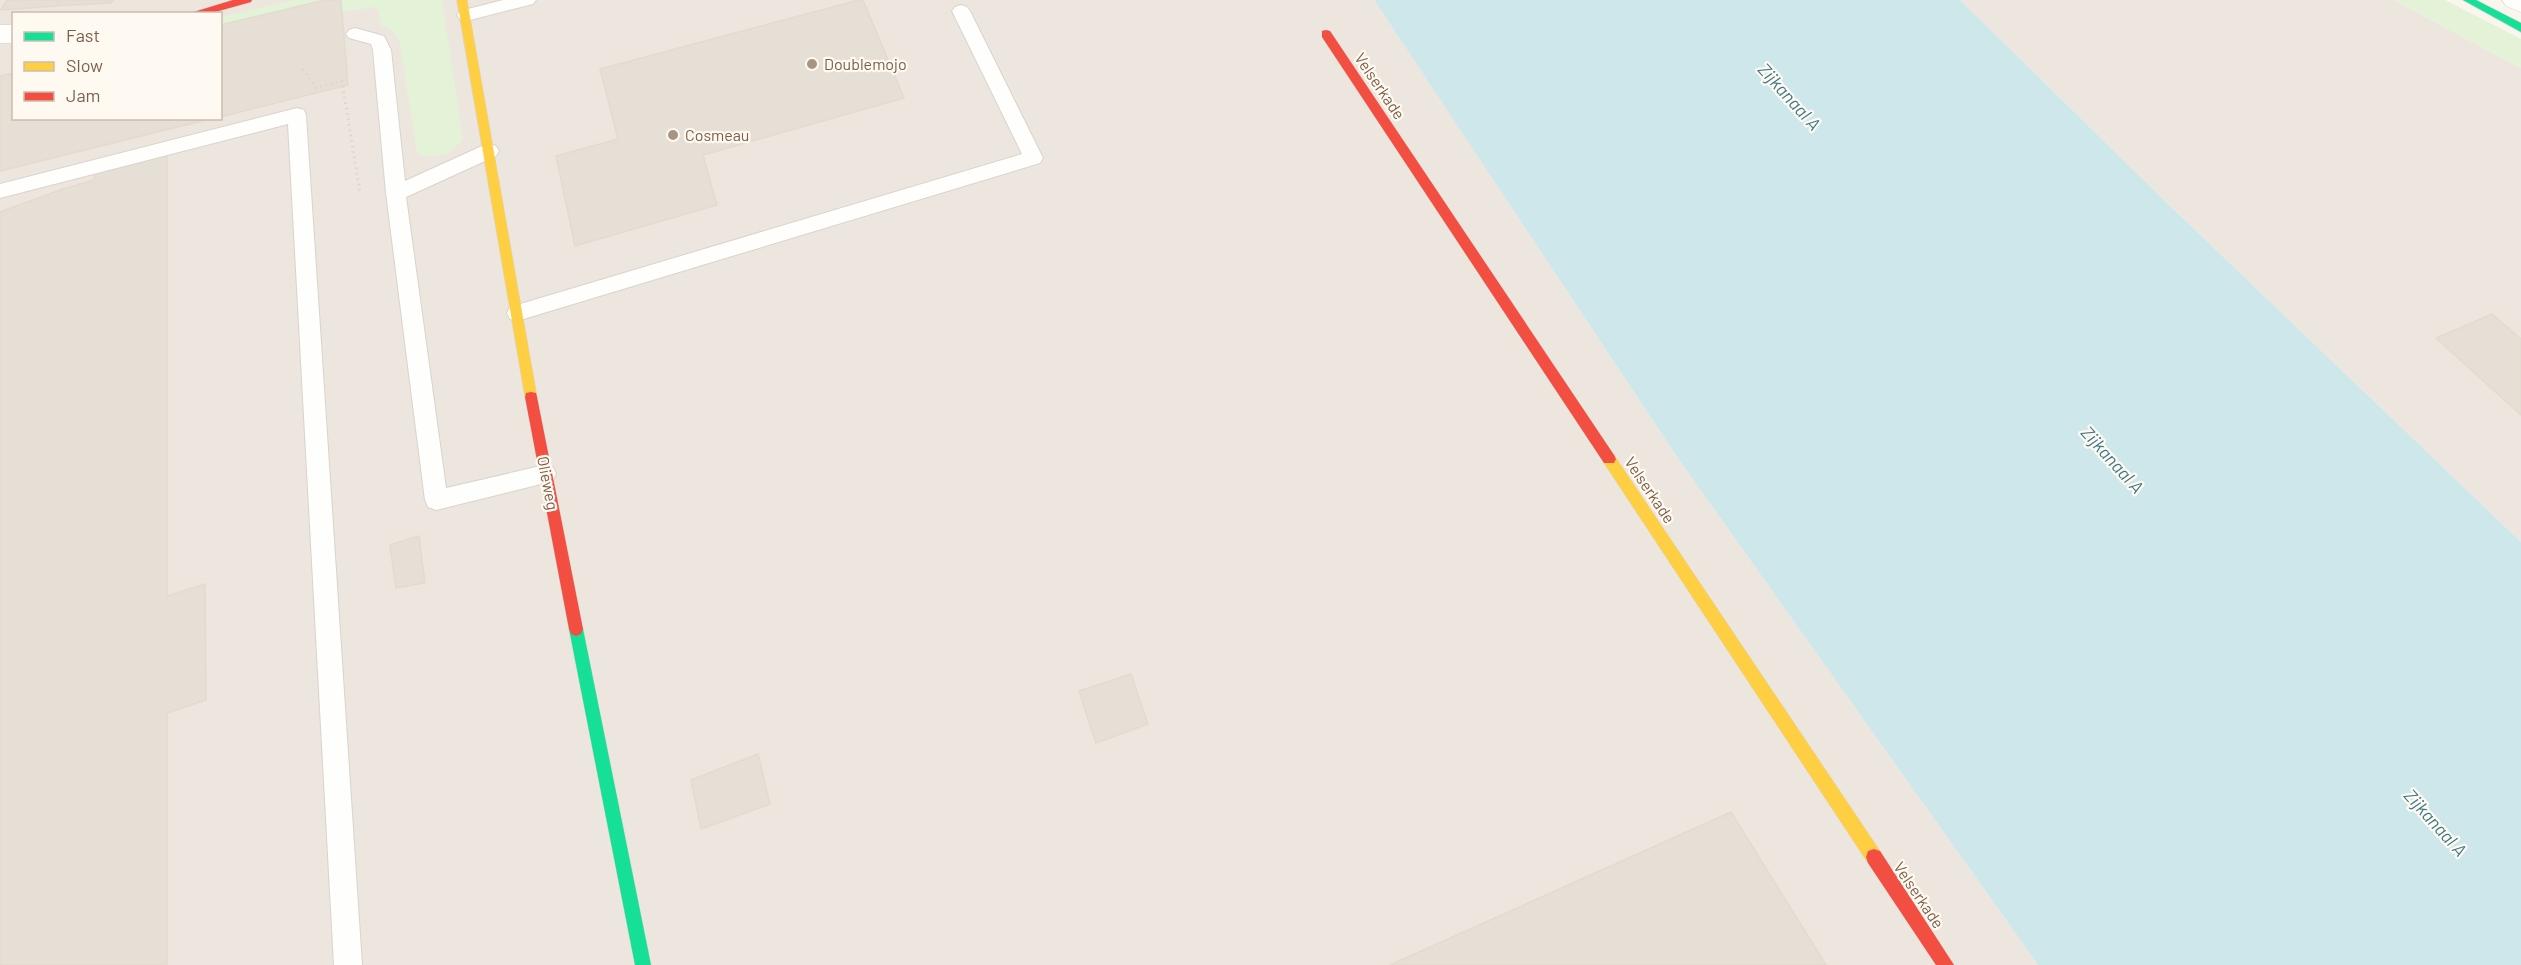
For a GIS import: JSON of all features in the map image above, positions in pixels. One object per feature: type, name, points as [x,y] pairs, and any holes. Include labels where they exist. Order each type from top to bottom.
[{"type":"street","points":[[200,12],[247,0]]},
{"type":"street","points":[[2468,0],[2521,28]]},
{"type":"street","points":[[2515,0],[2521,3]]},
{"type":"street","name":"Olieweg","points":[[464,8],[545,474],[643,965]]},
{"type":"street","name":"Velserkade","points":[[1326,34],[1946,965]]},
{"type":"lane","points":[[464,8],[527,0]]},
{"type":"lane","points":[[517,313],[1033,158],[961,11]]},
{"type":"lane","points":[[355,34],[378,40],[382,50],[396,193],[436,500],[545,474]]},
{"type":"lane","points":[[0,191],[297,115],[348,965]]},
{"type":"lane","points":[[396,193],[489,151]]},
{"type":"path","points":[[303,69],[315,88],[342,81],[360,193],[396,193]]},
{"type":"shaded area","points":[[0,0],[1374,0],[1677,457],[2038,965],[0,965]]},
{"type":"shaded area","points":[[1960,0],[2394,0],[2521,68],[2521,542],[2169,205]]},
{"type":"green space","points":[[294,0],[325,0],[222,25],[222,17]]},
{"type":"green space","points":[[341,0],[442,0],[463,140],[448,154],[424,157],[417,152],[399,39],[392,31],[381,25],[379,10],[374,7],[342,12]]},
{"type":"green space","points":[[2394,0],[2445,0],[2521,39],[2521,68]]},
{"type":"water","name":"Zijkanaal A","points":[[1374,0],[1960,0],[2169,205],[2521,542],[2521,965],[2038,965],[1677,457]]},
{"type":"building","points":[[7,0],[60,0],[56,6],[1,10]]},
{"type":"building","points":[[60,0],[113,0],[111,3],[56,6]]},
{"type":"building","points":[[325,0],[341,0],[348,85],[222,116],[222,25]]},
{"type":"building","points":[[863,0],[904,98],[703,155],[717,205],[575,246],[556,156],[618,139],[600,69]]},
{"type":"building","points":[[12,73],[12,120],[206,120],[0,171],[0,76]]},
{"type":"building","points":[[167,155],[167,596],[205,584],[206,700],[167,713],[167,965],[0,965],[0,212],[94,180],[95,173]]},
{"type":"building","points":[[2492,314],[2521,339],[2521,415],[2436,338]]},
{"type":"building","points":[[419,536],[425,583],[396,588],[390,545]]},
{"type":"building","points":[[1131,674],[1148,724],[1096,743],[1079,691]]},
{"type":"building","points":[[758,754],[770,804],[701,829],[691,780]]},
{"type":"building","points":[[1731,812],[1826,965],[1390,965]]},
{"type":"traffic: fast","points":[[2468,0],[2521,28]]},
{"type":"traffic: fast","points":[[576,629],[643,965]]},
{"type":"traffic: slow","points":[[462,0],[531,397]]},
{"type":"traffic: slow","points":[[1609,459],[1874,857]]},
{"type":"traffic: jam","points":[[200,12],[247,0]]},
{"type":"traffic: jam","points":[[1326,34],[1609,459]]},
{"type":"traffic: jam","points":[[531,397],[576,629]]},
{"type":"traffic: jam","points":[[1874,857],[1946,965]]},
{"type":"place","name":"Doublemojo","points":[[812,64]]},
{"type":"place","name":"Cosmeau","points":[[673,135]]}]
